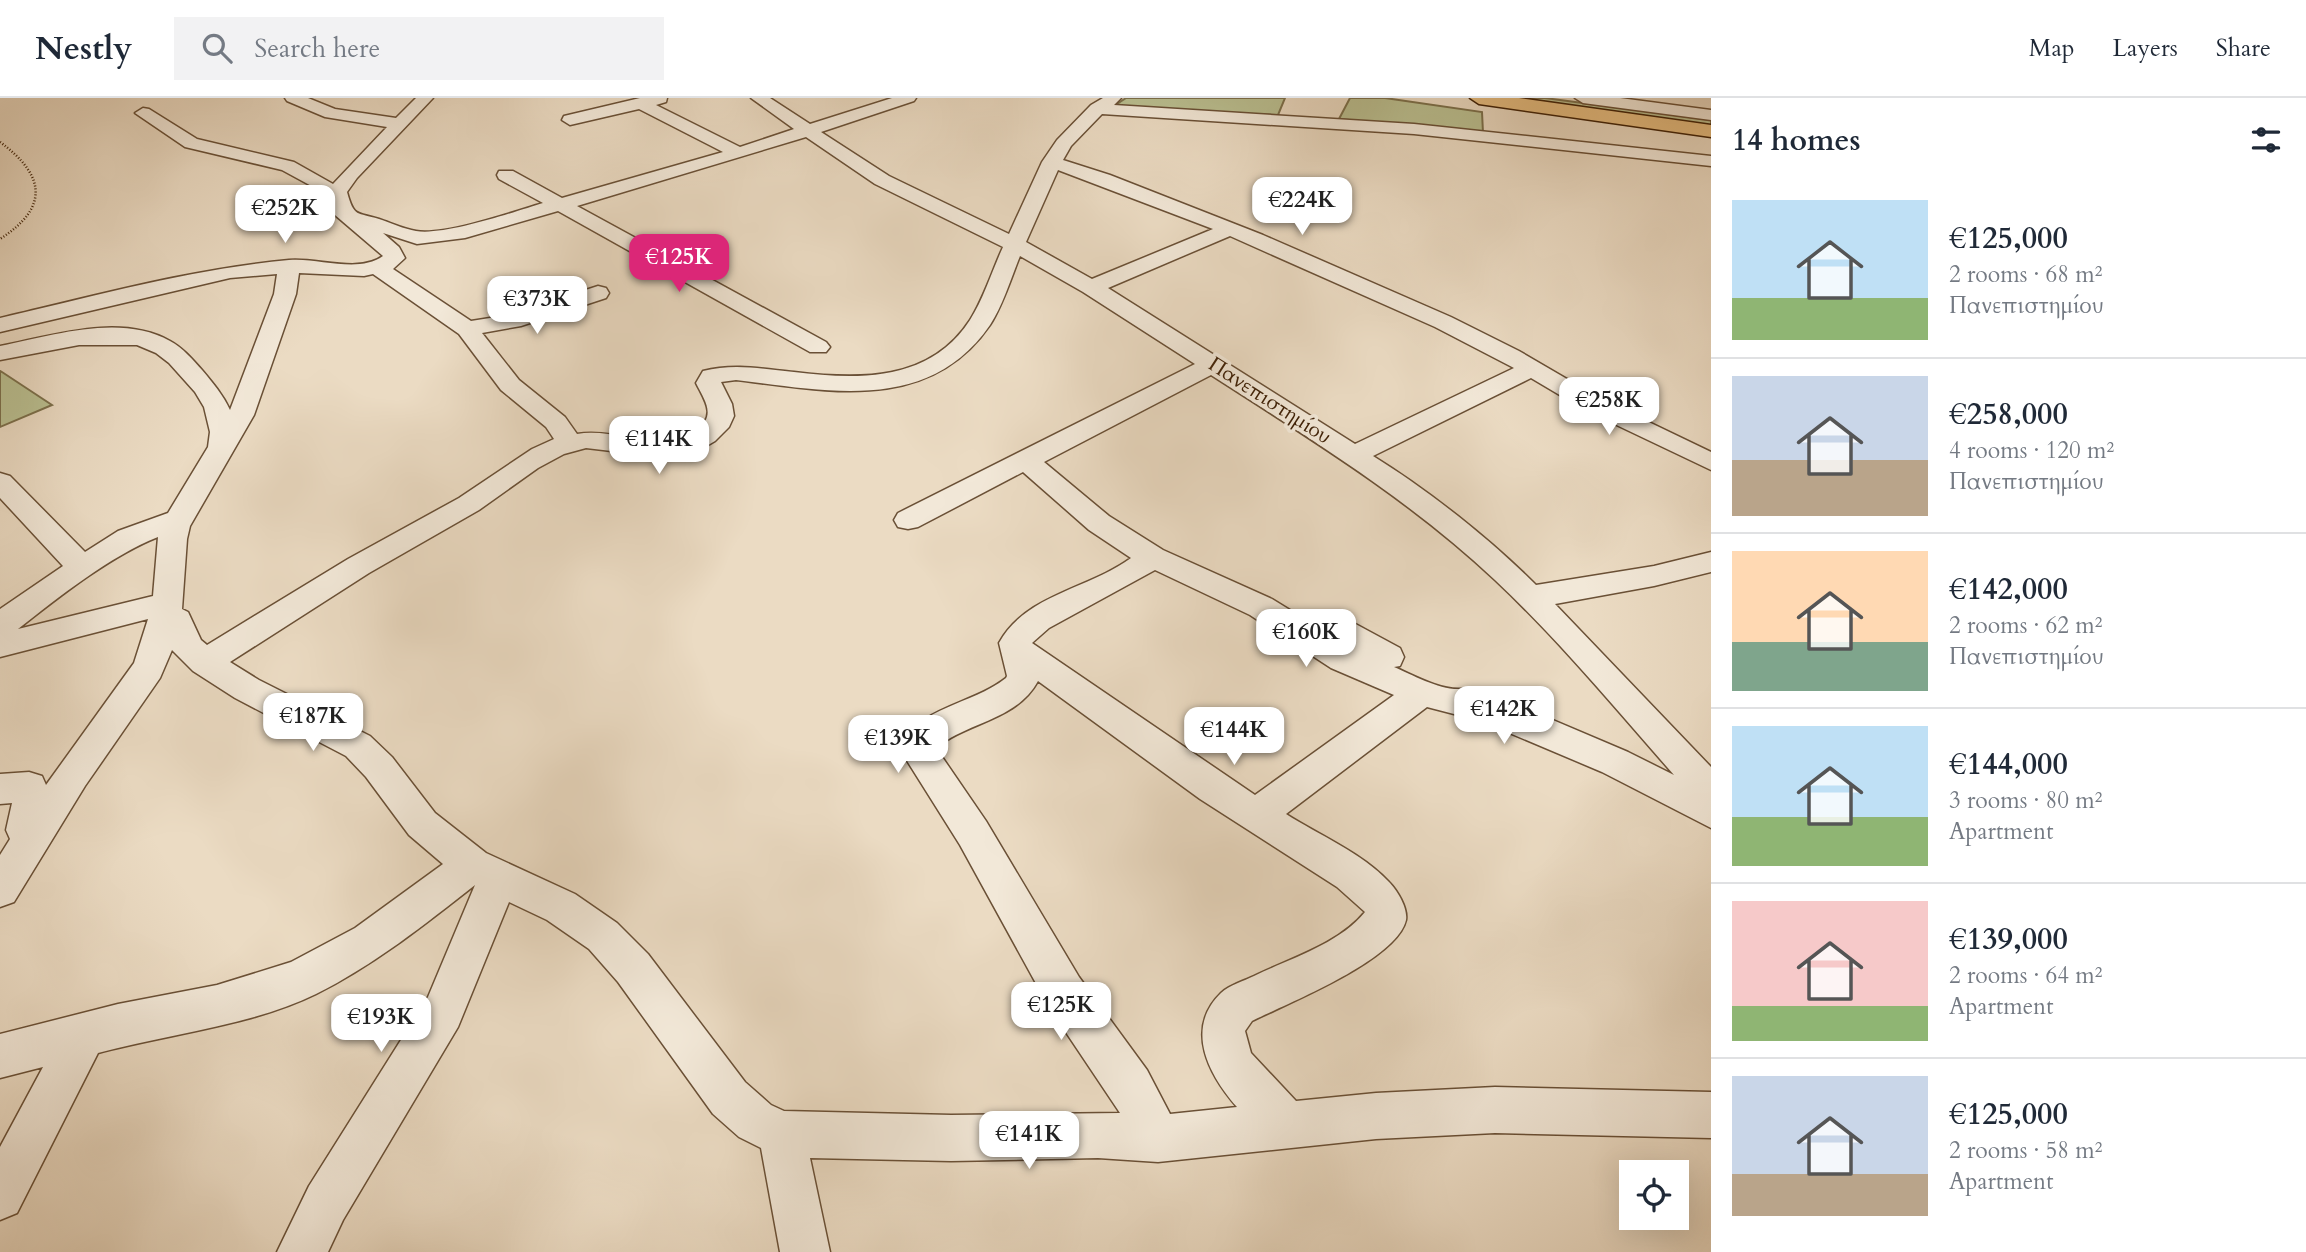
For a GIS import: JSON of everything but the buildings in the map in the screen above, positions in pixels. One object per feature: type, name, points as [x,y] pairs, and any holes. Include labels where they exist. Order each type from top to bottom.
[{"type":"highway","points":[[1479,98],[1711,131]]},
{"type":"street","points":[[293,98],[331,113],[400,124]]},
{"type":"street","points":[[0,325],[217,275],[289,266],[324,266],[355,271],[378,268],[392,260],[393,253],[342,211],[337,192],[344,181],[425,98]]},
{"type":"street","points":[[570,120],[662,98]]},
{"type":"street","name":"Πανεπιστημίου","points":[[760,98],[890,185],[1014,244],[1091,287],[1355,454],[1472,543],[1530,597],[1711,792]]},
{"type":"street","points":[[357,223],[371,222],[410,236],[432,238],[466,232],[739,153],[908,98]]},
{"type":"street","points":[[205,662],[354,568],[471,502],[534,460],[570,443],[619,443],[665,452],[699,440],[712,431],[723,415],[722,406],[708,381],[717,374],[744,374],[857,385],[889,383],[915,375],[953,352],[974,332],[992,301],[1051,162],[1097,109],[1113,98]]},
{"type":"street","points":[[1583,98],[1711,114]]},
{"type":"street","points":[[639,103],[739,153]]},
{"type":"street","points":[[1097,109],[1425,130],[1711,161]]},
{"type":"street","points":[[143,113],[187,142],[288,166],[337,192]]},
{"type":"street","points":[[1051,162],[1230,229],[1443,322],[1532,368],[1594,405],[1711,462]]},
{"type":"street","points":[[506,175],[818,347]]},
{"type":"street","points":[[1091,287],[1230,229]]},
{"type":"street","points":[[0,890],[77,768],[141,681],[153,660],[166,609],[172,539],[179,519],[241,415],[285,295],[289,266]]},
{"type":"street","points":[[378,268],[467,329],[482,353],[507,378],[510,385],[559,425],[570,443]]},
{"type":"street","points":[[467,329],[513,321],[598,293]]},
{"type":"street","points":[[0,353],[87,338],[119,337],[156,343],[173,356],[210,394],[218,412],[222,446]]},
{"type":"street","points":[[908,520],[1213,364]]},
{"type":"street","points":[[1355,454],[1532,368]]},
{"type":"street","points":[[507,378],[537,389],[577,422],[606,433],[619,443]]},
{"type":"street","points":[[1024,459],[1098,523],[1152,557],[1261,607],[1328,651],[1422,693],[1488,709]]},
{"type":"street","points":[[0,482],[82,567]]},
{"type":"street","points":[[0,626],[82,567],[138,533],[179,519]]},
{"type":"street","points":[[1152,557],[1127,576],[1032,624],[1018,636],[1016,648],[1024,676],[1019,686],[984,708],[927,734],[917,748],[973,833],[1064,992],[1130,1086],[1158,1139]]},
{"type":"street","points":[[1530,597],[1706,569]]},
{"type":"street","points":[[166,609],[177,620],[187,647],[205,662],[247,689],[358,746],[379,767],[422,824],[486,872],[561,907],[603,936],[633,968],[729,1098],[755,1121],[782,1134],[951,1138],[1098,1135],[1158,1139],[1376,1116],[1506,1110],[1711,1115]]},
{"type":"street","points":[[0,645],[166,609]]},
{"type":"street","points":[[1326,622],[1375,651],[1444,684],[1488,709],[1615,762],[1711,812]]},
{"type":"street","points":[[1016,648],[1213,788],[1370,889],[1384,905],[1387,915],[1372,936],[1360,946],[1237,1006],[1223,1025],[1225,1045],[1238,1070],[1252,1089],[1289,1126]]},
{"type":"street","points":[[1257,815],[1422,693]]},
{"type":"street","points":[[0,789],[29,787],[31,799],[25,830],[26,834],[35,836]]},
{"type":"street","points":[[0,1056],[217,1006],[300,980],[370,942],[486,872]]},
{"type":"street","points":[[302,1252],[326,1203],[443,1012],[486,872]]},
{"type":"street","points":[[0,1196],[85,1035]]},
{"type":"street","points":[[782,1134],[805,1252]]},
{"type":"path","points":[[0,142],[24,161],[38,191],[33,208],[26,217],[0,239]]},
{"type":"green space","points":[[1126,98],[1285,98],[1278,115],[1111,108]]},
{"type":"green space","points":[[1350,98],[1385,98],[1482,112],[1483,133],[1339,119]]},
{"type":"green space","points":[[1518,98],[1545,98],[1711,120],[1711,126]]},
{"type":"green space","points":[[0,371],[2,372],[52,405],[0,427]]}]
